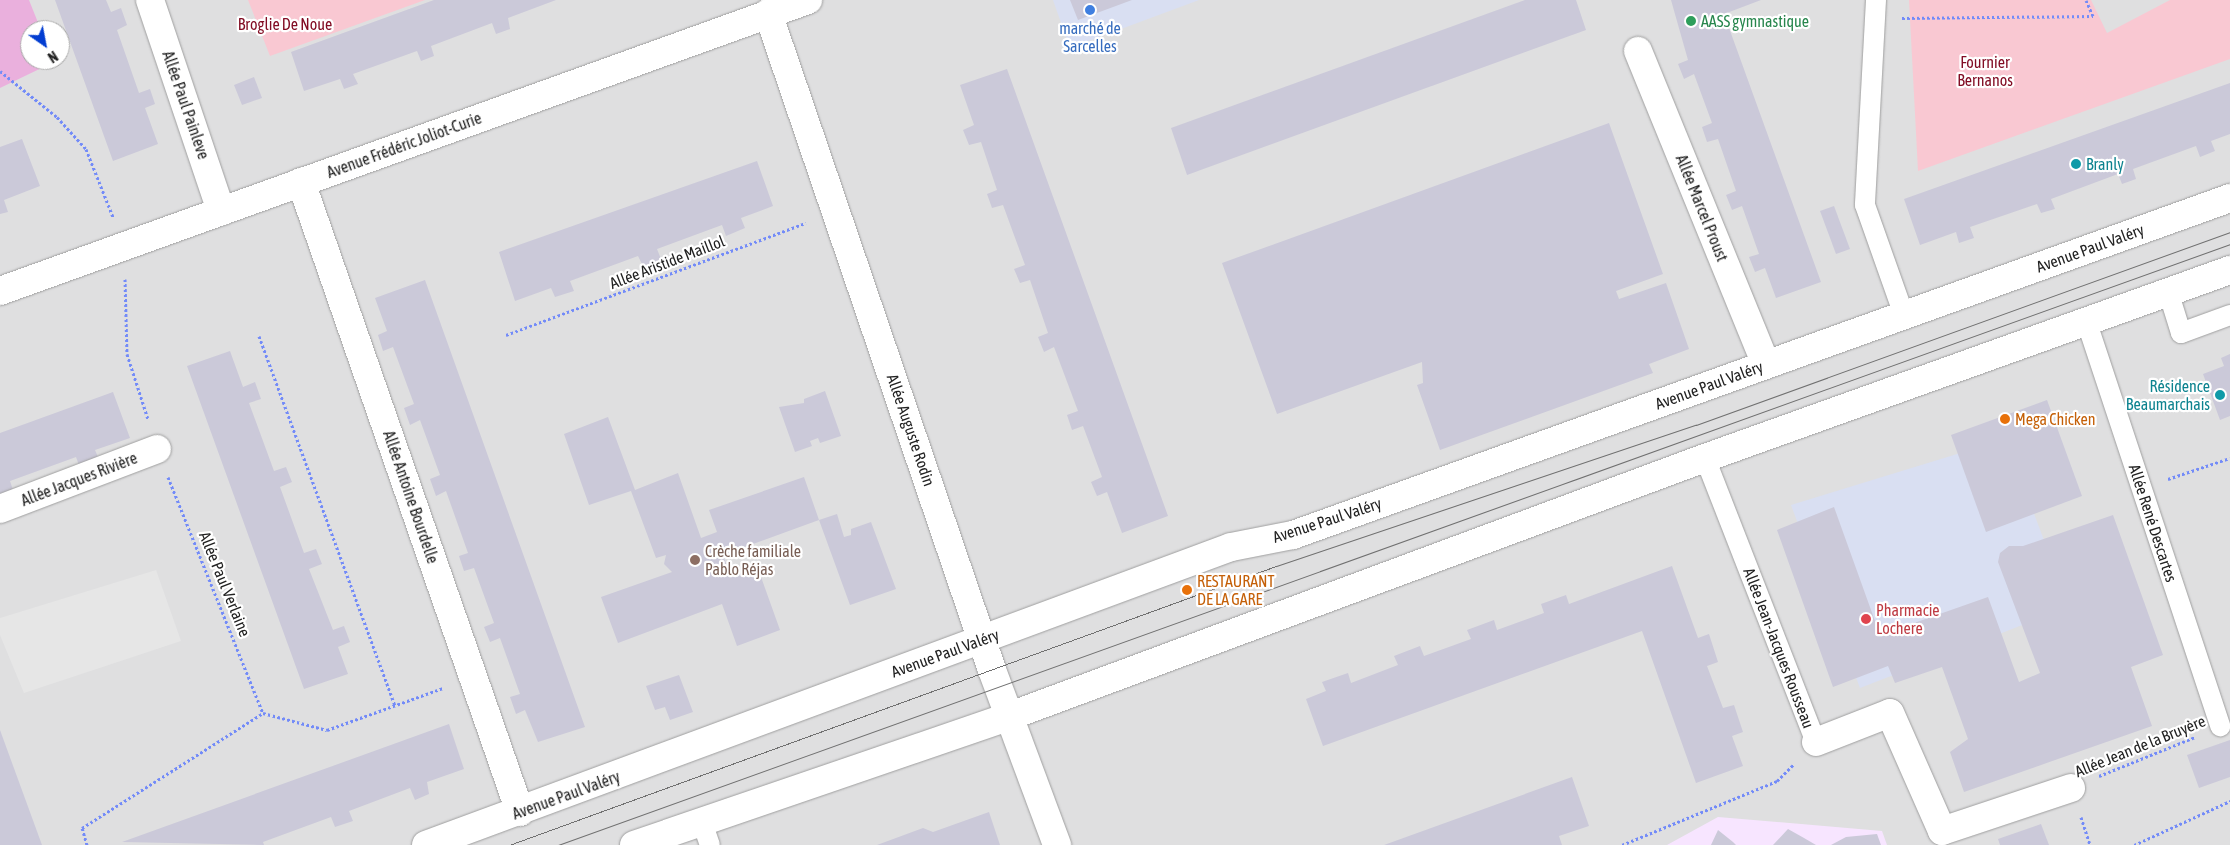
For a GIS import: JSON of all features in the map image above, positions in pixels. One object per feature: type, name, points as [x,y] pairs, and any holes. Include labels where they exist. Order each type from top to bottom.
[{"type":"street","name":"Allée Paul Painleve","points":[[150,0],[221,211]]},
{"type":"street","name":"Avenue Frédéric Joliot-Curie","points":[[0,291],[808,0]]},
{"type":"street","name":"Allée Auguste Rodin","points":[[768,14],[838,211],[982,640],[1057,845]]},
{"type":"street","name":"Allée Marcel Proust","points":[[1638,51],[1766,364]]},
{"type":"street","name":"Allée Antoine Bourdelle","points":[[301,182],[520,812]]},
{"type":"street","name":"Avenue Paul Valéry","points":[[426,845],[520,812],[1230,547],[1293,535],[2230,198]]},
{"type":"street","points":[[634,845],[706,833],[1010,716],[1706,458],[2086,320],[2230,270]]},
{"type":"street","name":"Allée Jacques Rivière","points":[[0,509],[157,449]]},
{"type":"street","points":[[1816,742],[1890,713],[1942,830],[2071,788]]},
{"type":"lane","points":[[1876,9],[1865,205],[1904,315]]},
{"type":"lane","points":[[2168,291],[2181,333],[2230,315]]},
{"type":"lane","name":"Allée René Descartes","points":[[2086,320],[2220,726]]},
{"type":"lane","name":"Allée Jean-Jacques Rousseau","points":[[1706,458],[1816,742]]},
{"type":"path","points":[[1876,9],[2093,16],[2086,0]]},
{"type":"path","name":"Allée Paul Verlaine","points":[[0,71],[57,117],[86,149],[124,247],[127,354],[157,449],[263,713]]},
{"type":"path","name":"Allée Aristide Maillol","points":[[506,335],[838,211]]},
{"type":"path","points":[[259,336],[395,706]]},
{"type":"path","points":[[2142,488],[2230,458]]},
{"type":"path","points":[[86,845],[82,828],[263,713],[327,730],[474,677]]},
{"type":"path","name":"Allée Jean de la Bruyère","points":[[2090,845],[2071,788],[2220,726]]},
{"type":"path","name":"Allée Jean-Jacques Rousseau","points":[[1622,845],[1777,781],[1816,742]]},
{"type":"path","points":[[2134,845],[2230,801]]},
{"type":"shaded area","points":[[0,0],[2230,0],[2230,845],[0,845]]},
{"type":"shaded area","points":[[0,0],[29,0],[37,20],[20,20],[20,70],[37,70],[0,88]]},
{"type":"shaded area","points":[[1053,0],[1199,0],[1070,48]]},
{"type":"shaded area","points":[[2006,439],[2069,607],[1860,688],[1791,505]]},
{"type":"shaded area","points":[[156,570],[181,641],[24,693],[0,635],[0,618]]},
{"type":"shaded area","points":[[1718,817],[1882,831],[1887,845],[1667,845]]},
{"type":"green space","name":"Broglie De Noue","points":[[248,0],[425,0],[270,56]]},
{"type":"green space","name":"Fournier Bernanos","points":[[1909,0],[2091,0],[2107,33],[2170,0],[2230,0],[2230,59],[1918,171]]},
{"type":"building","points":[[55,0],[106,0],[111,12],[121,8],[127,25],[117,30],[139,93],[150,89],[155,104],[145,108],[158,144],[113,161],[70,42],[70,20],[62,20]]},
{"type":"building","points":[[434,0],[556,0],[508,18],[510,29],[496,34],[492,23],[431,46],[434,56],[421,61],[417,51],[353,74],[358,84],[344,89],[340,79],[304,91],[291,52]]},
{"type":"building","name":"marché de Sarcelles","points":[[1070,0],[1132,0],[1078,20]]},
{"type":"building","points":[[1525,0],[1576,0],[1586,30],[1187,175],[1171,128]]},
{"type":"building","points":[[1671,0],[1761,0],[1724,14],[1821,282],[1776,298],[1765,268],[1755,272],[1749,257],[1759,254],[1742,206],[1732,210],[1726,195],[1736,191],[1718,139],[1707,142],[1702,127],[1712,123],[1694,74],[1684,79],[1678,64],[1688,60]]},
{"type":"building","points":[[1007,69],[1168,516],[1122,533],[1107,492],[1097,496],[1091,482],[1102,477],[1083,426],[1072,430],[1067,415],[1078,411],[1054,347],[1044,352],[1038,337],[1048,333],[1030,280],[1020,283],[1014,269],[1025,265],[1003,205],[992,208],[987,194],[997,190],[981,142],[969,145],[963,130],[974,125],[960,85]]},
{"type":"building","points":[[254,77],[262,98],[242,105],[234,85]]},
{"type":"building","name":"Branly","points":[[2230,83],[2230,134],[2211,141],[2215,151],[2200,157],[2196,146],[2133,169],[2136,179],[2122,184],[2118,174],[2051,199],[2055,209],[2041,213],[2037,204],[1970,227],[1974,238],[1959,243],[1956,232],[1920,245],[1904,199]]},
{"type":"building","points":[[1609,123],[1663,274],[1616,291],[1619,299],[1666,283],[1689,349],[1649,364],[1653,373],[1440,450],[1417,385],[1423,383],[1422,362],[1277,414],[1222,263]]},
{"type":"building","points":[[22,139],[40,186],[4,200],[8,212],[0,214],[0,147]]},
{"type":"building","points":[[757,161],[773,206],[741,218],[745,228],[726,236],[722,225],[657,249],[661,259],[643,266],[638,256],[570,281],[574,291],[555,297],[551,288],[515,301],[499,252]]},
{"type":"building","points":[[1834,206],[1850,249],[1836,254],[1820,211]]},
{"type":"building","points":[[425,280],[585,727],[538,742],[525,710],[516,714],[510,697],[520,694],[500,638],[490,642],[484,627],[494,623],[474,568],[464,571],[459,556],[468,553],[446,491],[436,496],[430,479],[440,475],[420,420],[410,425],[404,408],[414,404],[393,347],[383,351],[378,335],[387,331],[375,298]]},
{"type":"building","points":[[230,351],[243,387],[255,382],[261,399],[249,403],[274,471],[286,467],[292,482],[280,487],[304,553],[316,549],[322,564],[309,569],[333,630],[344,626],[350,642],[338,647],[348,674],[304,689],[187,366]]},
{"type":"building","name":"Résidence Beaumarchais","points":[[2230,354],[2230,416],[2220,420],[2203,374],[2224,366],[2221,358]]},
{"type":"building","points":[[825,391],[841,436],[820,443],[818,438],[810,441],[812,446],[795,452],[779,407],[804,403],[804,399]]},
{"type":"building","points":[[113,392],[130,438],[95,450],[100,462],[80,468],[76,457],[10,481],[14,493],[0,498],[0,433]]},
{"type":"building","points":[[2047,400],[2082,496],[1986,532],[1951,435]]},
{"type":"building","name":"Crèche familiale Pablo Réjas","points":[[608,417],[635,490],[678,473],[701,538],[717,532],[709,510],[804,477],[819,520],[723,555],[729,571],[756,563],[780,630],[737,646],[722,604],[618,643],[601,597],[672,572],[664,564],[666,555],[656,558],[631,491],[589,505],[564,434]]},
{"type":"building","points":[[1834,507],[1880,635],[1988,597],[2019,682],[2040,673],[1998,562],[2000,553],[2009,546],[2023,546],[2113,515],[2163,655],[2131,667],[2152,726],[1964,792],[1950,752],[1968,739],[1942,667],[1895,683],[1888,666],[1833,687],[1777,530]]},
{"type":"building","points":[[837,514],[844,537],[851,535],[851,529],[871,522],[896,589],[850,605],[819,520]]},
{"type":"building","points":[[1672,566],[1698,638],[1709,634],[1718,662],[1707,666],[1723,708],[1734,705],[1743,732],[1732,736],[1743,766],[1696,783],[1642,631],[1323,746],[1306,699],[1326,691],[1322,682],[1348,673],[1351,683],[1398,665],[1394,656],[1420,646],[1424,656],[1471,639],[1467,630],[1494,620],[1497,630],[1544,613],[1541,604],[1566,595],[1569,604]]},
{"type":"building","points":[[679,675],[693,712],[670,720],[665,707],[655,710],[646,686]]},
{"type":"building","points":[[449,724],[464,769],[427,782],[429,794],[415,800],[410,788],[349,811],[353,821],[335,827],[331,817],[263,842],[264,845],[122,842]]},
{"type":"building","points":[[0,730],[42,845],[0,845]]},
{"type":"building","points":[[2230,740],[2230,777],[2199,788],[2187,755]]},
{"type":"building","points":[[1572,777],[1589,826],[1559,836],[1562,845],[1384,845]]},
{"type":"building","points":[[989,812],[1000,845],[877,845],[923,828],[933,832]]},
{"type":"building","points":[[2041,824],[2049,845],[2000,845],[1998,839]]},
{"type":"building","points":[[1788,829],[1804,838],[1816,845],[1773,845]]},
{"type":"building","points":[[1718,830],[1733,842],[1736,845],[1711,845]]},
{"type":"building","points":[[1877,834],[1881,845],[1831,845],[1846,837]]},
{"type":"tram line","points":[[509,845],[1276,566],[1696,425],[2230,232]]},
{"type":"tram line","points":[[558,845],[2230,244]]},
{"type":"place","name":"marché de Sarcelles","points":[[1090,10]]},
{"type":"place","name":"AASS gymnastique","points":[[1691,21]]},
{"type":"place","name":"Branly","points":[[2076,164]]},
{"type":"place","name":"Résidence Beaumarchais","points":[[2220,395]]},
{"type":"place","name":"Mega Chicken","points":[[2005,419]]},
{"type":"place","name":"Crèche familiale Pablo Réjas","points":[[695,560]]},
{"type":"place","name":"RESTAURANT DE LA GARE","points":[[1187,590]]},
{"type":"place","name":"Pharmacie Lochere","points":[[1866,619]]}]
